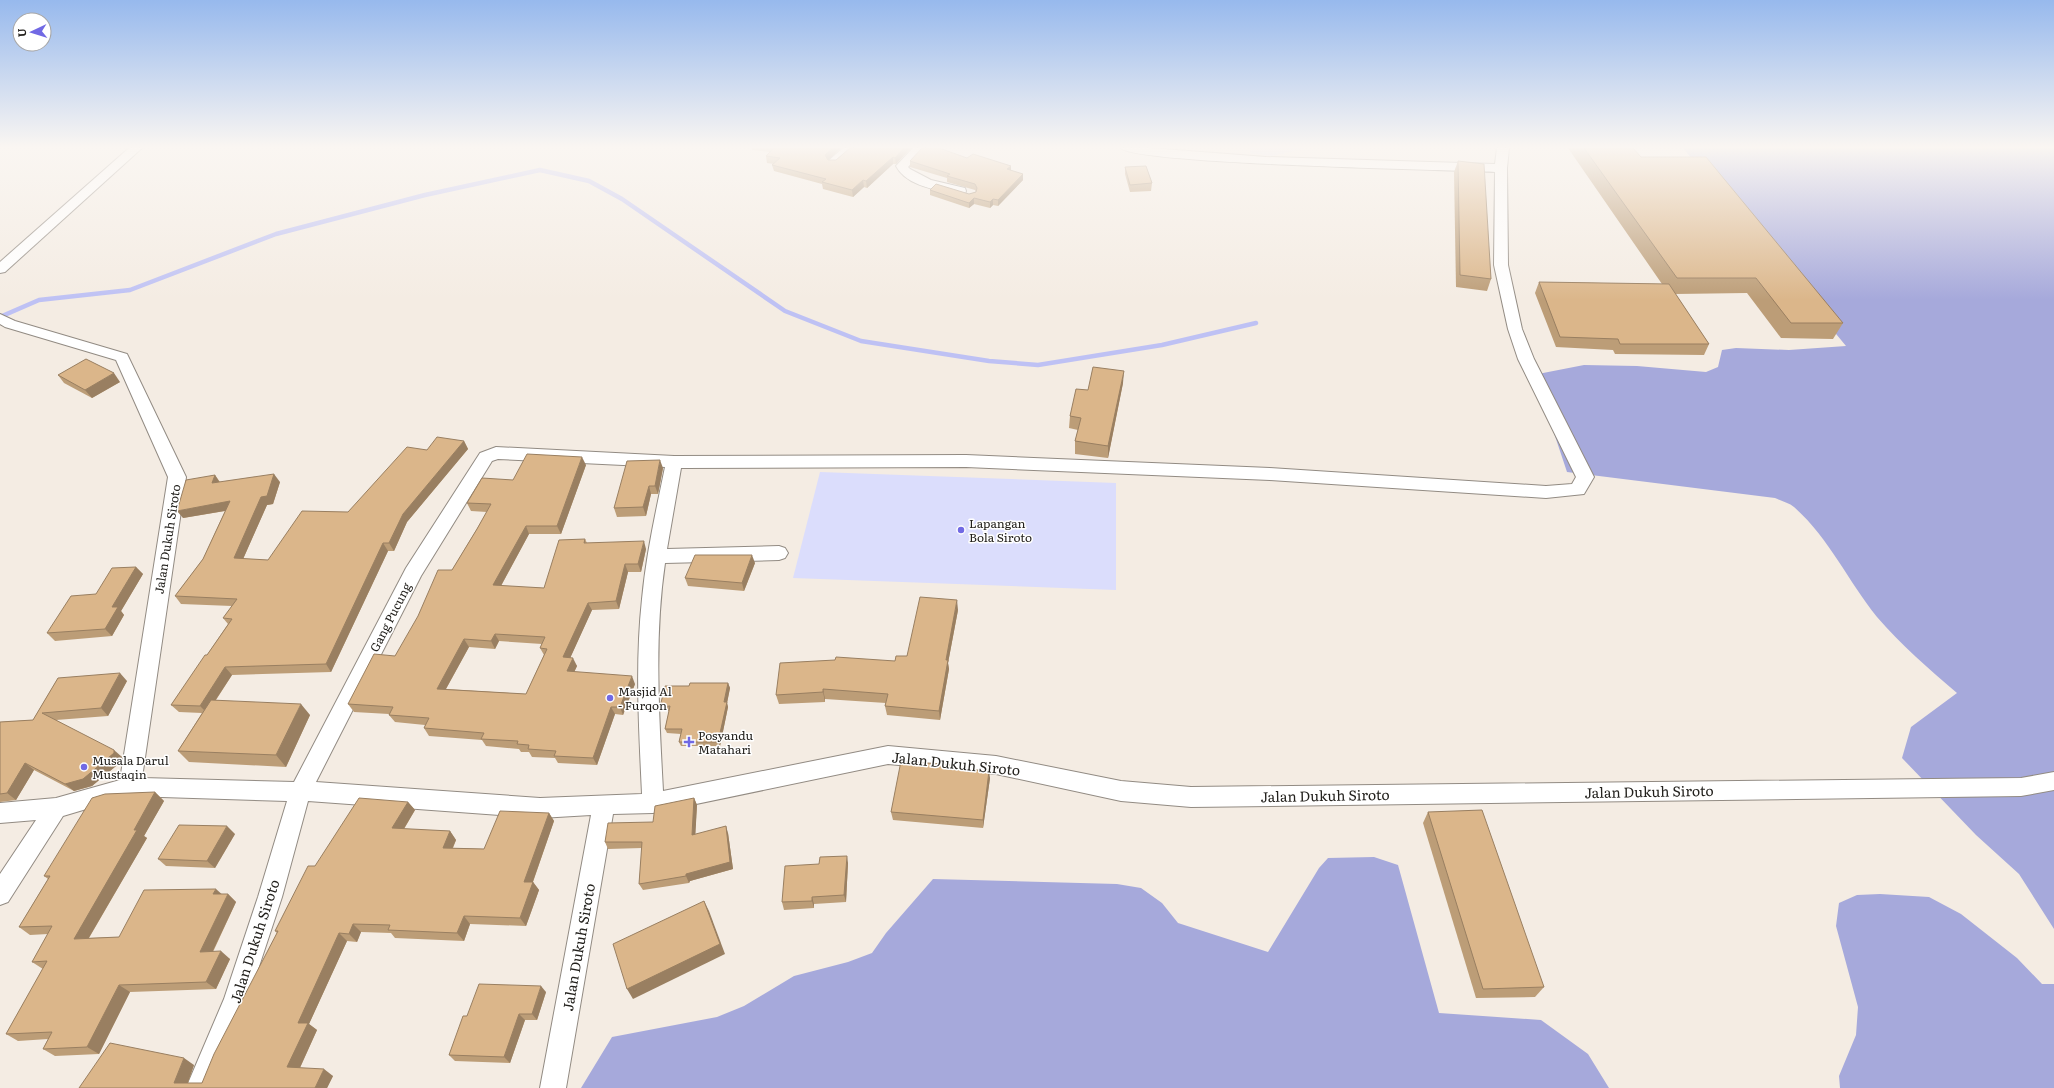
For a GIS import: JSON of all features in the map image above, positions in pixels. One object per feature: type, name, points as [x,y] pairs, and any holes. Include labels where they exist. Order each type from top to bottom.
[{"type":"street","points":[[0,269],[79,199]]},
{"type":"street","points":[[653,803],[648,693],[651,600],[657,556],[674,462],[966,461],[1270,474],[1546,492],[1578,490],[1585,477],[1526,359],[1515,329],[1501,265],[1501,199]]},
{"type":"street","name":"Jalan Dukuh Siroto","points":[[5,321],[122,357],[176,477],[130,787]]},
{"type":"street","name":"Gang Pucung","points":[[300,792],[413,573],[486,457],[496,453],[674,462]]},
{"type":"street","points":[[657,556],[779,553]]},
{"type":"street","name":"Jalan Dukuh Siroto","points":[[0,814],[56,808],[130,787],[414,797],[540,808],[653,803],[888,755],[996,765],[1121,791],[1191,797],[2022,787],[2054,781]]},
{"type":"street","name":"Jalan Dukuh Siroto","points":[[199,1088],[236,1000],[270,897],[300,792]]},
{"type":"street","name":"Jalan Dukuh Siroto","points":[[553,1088],[604,805]]},
{"type":"street","points":[[0,894],[56,808]]},
{"type":"shaded area","points":[[1725,199],[2054,199],[2054,929],[2019,874],[1976,835],[1902,758],[1911,727],[1957,693],[1905,647],[1877,617],[1818,532],[1806,519],[1794,507],[1775,498],[1567,472],[1546,409],[1538,374],[1584,365],[1637,366],[1706,372],[1718,367],[1722,350],[1736,348],[1789,350],[1846,346]]},
{"type":"shaded area","name":"Lapangan Bola Siroto","points":[[820,472],[1116,483],[1116,590],[793,578]]},
{"type":"shaded area","points":[[1374,857],[1398,865],[1439,1013],[1541,1020],[1588,1054],[1609,1088],[581,1088],[612,1037],[717,1017],[744,1006],[794,976],[848,962],[872,953],[886,933],[933,879],[1117,884],[1141,888],[1162,903],[1178,923],[1268,952],[1319,868],[1328,858]]},
{"type":"shaded area","points":[[1880,894],[1929,897],[1961,914],[2017,958],[2042,984],[2054,984],[2054,1088],[1840,1088],[1839,1076],[1856,1035],[1858,1007],[1836,926],[1839,903],[1857,895]]},
{"type":"building","points":[[956,199],[973,199],[969,203]]},
{"type":"building","points":[[977,199],[999,199],[993,199],[990,202]]},
{"type":"building","points":[[1459,199],[1486,199],[1491,279],[1460,275]]},
{"type":"building","points":[[1620,199],[1740,199],[1843,323],[1791,323],[1756,278],[1677,278]]},
{"type":"building","points":[[1539,282],[1669,284],[1709,344],[1620,344],[1618,339],[1560,337]]},
{"type":"building","points":[[86,359],[114,373],[85,390],[58,375]]},
{"type":"building","points":[[1093,367],[1124,371],[1108,446],[1075,441],[1081,418],[1070,416],[1076,389],[1088,390]]},
{"type":"building","points":[[437,437],[464,441],[403,514],[389,543],[383,543],[326,664],[225,667],[200,706],[171,705],[232,619],[223,618],[237,599],[175,596],[203,559],[230,501],[177,511],[186,480],[215,475],[212,483],[274,474],[267,496],[261,497],[234,558],[268,560],[302,511],[348,512],[407,447],[427,450]]},
{"type":"building","points":[[527,454],[582,457],[557,526],[526,526],[493,585],[544,588],[559,540],[585,539],[584,543],[644,541],[638,564],[625,564],[616,601],[588,603],[563,657],[573,658],[567,671],[632,676],[620,707],[611,707],[593,758],[554,756],[556,751],[528,749],[529,745],[517,744],[518,741],[481,739],[484,733],[424,728],[429,718],[389,715],[393,707],[348,704],[374,654],[395,656],[418,616],[438,570],[452,570],[477,529],[491,504],[467,503],[482,478],[513,480]],"holes":[[[495,634],[545,637],[540,648],[547,649],[526,694],[437,689],[464,639],[491,641]]]},
{"type":"building","points":[[660,460],[655,486],[649,486],[643,507],[614,508],[627,461]]},
{"type":"building","points":[[695,555],[752,555],[742,583],[685,578]]},
{"type":"building","points":[[136,567],[112,607],[118,607],[105,629],[47,633],[71,596],[96,594],[112,568]]},
{"type":"building","points":[[920,597],[957,600],[946,660],[948,660],[939,711],[885,706],[888,694],[823,689],[823,692],[776,695],[780,663],[835,660],[836,657],[895,661],[896,656],[907,656]]},
{"type":"building","points":[[120,673],[101,708],[42,713],[114,750],[114,753],[83,779],[65,784],[25,763],[7,793],[0,794],[0,722],[33,720],[58,678]]},
{"type":"building","points":[[690,683],[728,683],[724,702],[727,702],[718,742],[679,742],[682,729],[665,729],[670,706],[660,707],[665,686],[689,686]]},
{"type":"building","points":[[211,700],[301,704],[276,755],[178,751]]},
{"type":"building","points":[[901,761],[954,765],[953,768],[989,771],[983,820],[891,812]]},
{"type":"building","points":[[155,792],[134,830],[137,830],[74,939],[119,937],[144,890],[216,889],[213,894],[228,894],[200,952],[221,951],[206,982],[119,985],[87,1047],[43,1049],[52,1032],[6,1034],[47,961],[32,962],[52,926],[19,927],[50,876],[44,876],[92,798],[105,794]]},
{"type":"building","points":[[359,798],[408,802],[392,828],[450,831],[443,848],[484,849],[500,811],[549,813],[524,882],[533,882],[520,918],[464,916],[457,933],[388,930],[390,925],[353,924],[349,934],[339,933],[298,1023],[308,1023],[287,1067],[324,1069],[315,1088],[79,1088],[110,1043],[184,1058],[174,1083],[202,1083],[214,1054],[278,931],[275,931],[308,866],[315,866]]},
{"type":"building","points":[[694,798],[692,835],[726,826],[730,862],[686,874],[686,876],[639,884],[642,842],[605,842],[608,823],[653,822],[655,806]]},
{"type":"building","points":[[1482,810],[1544,987],[1483,989],[1428,812]]},
{"type":"building","points":[[179,825],[227,826],[207,861],[158,859]]},
{"type":"building","points":[[847,856],[844,895],[812,897],[812,901],[782,902],[785,866],[819,864],[820,857]]},
{"type":"building","points":[[704,901],[720,944],[627,989],[613,944]]},
{"type":"building","points":[[479,984],[541,986],[532,1014],[519,1014],[504,1057],[449,1055],[463,1016],[467,1016]]},
{"type":"waterway","points":[[0,317],[39,300],[130,290],[276,234],[411,199]]},
{"type":"waterway","points":[[622,199],[785,311],[861,341],[989,361],[1038,365],[1162,345],[1256,323]]},
{"type":"place","name":"Lapangan Bola Siroto","points":[[961,530]]},
{"type":"place","name":"Masjid Al - Furqon","points":[[610,698]]},
{"type":"place","name":"Posyandu Matahari","points":[[689,742]]},
{"type":"place","name":"Musala Darul Mustaqin","points":[[84,767]]}]
